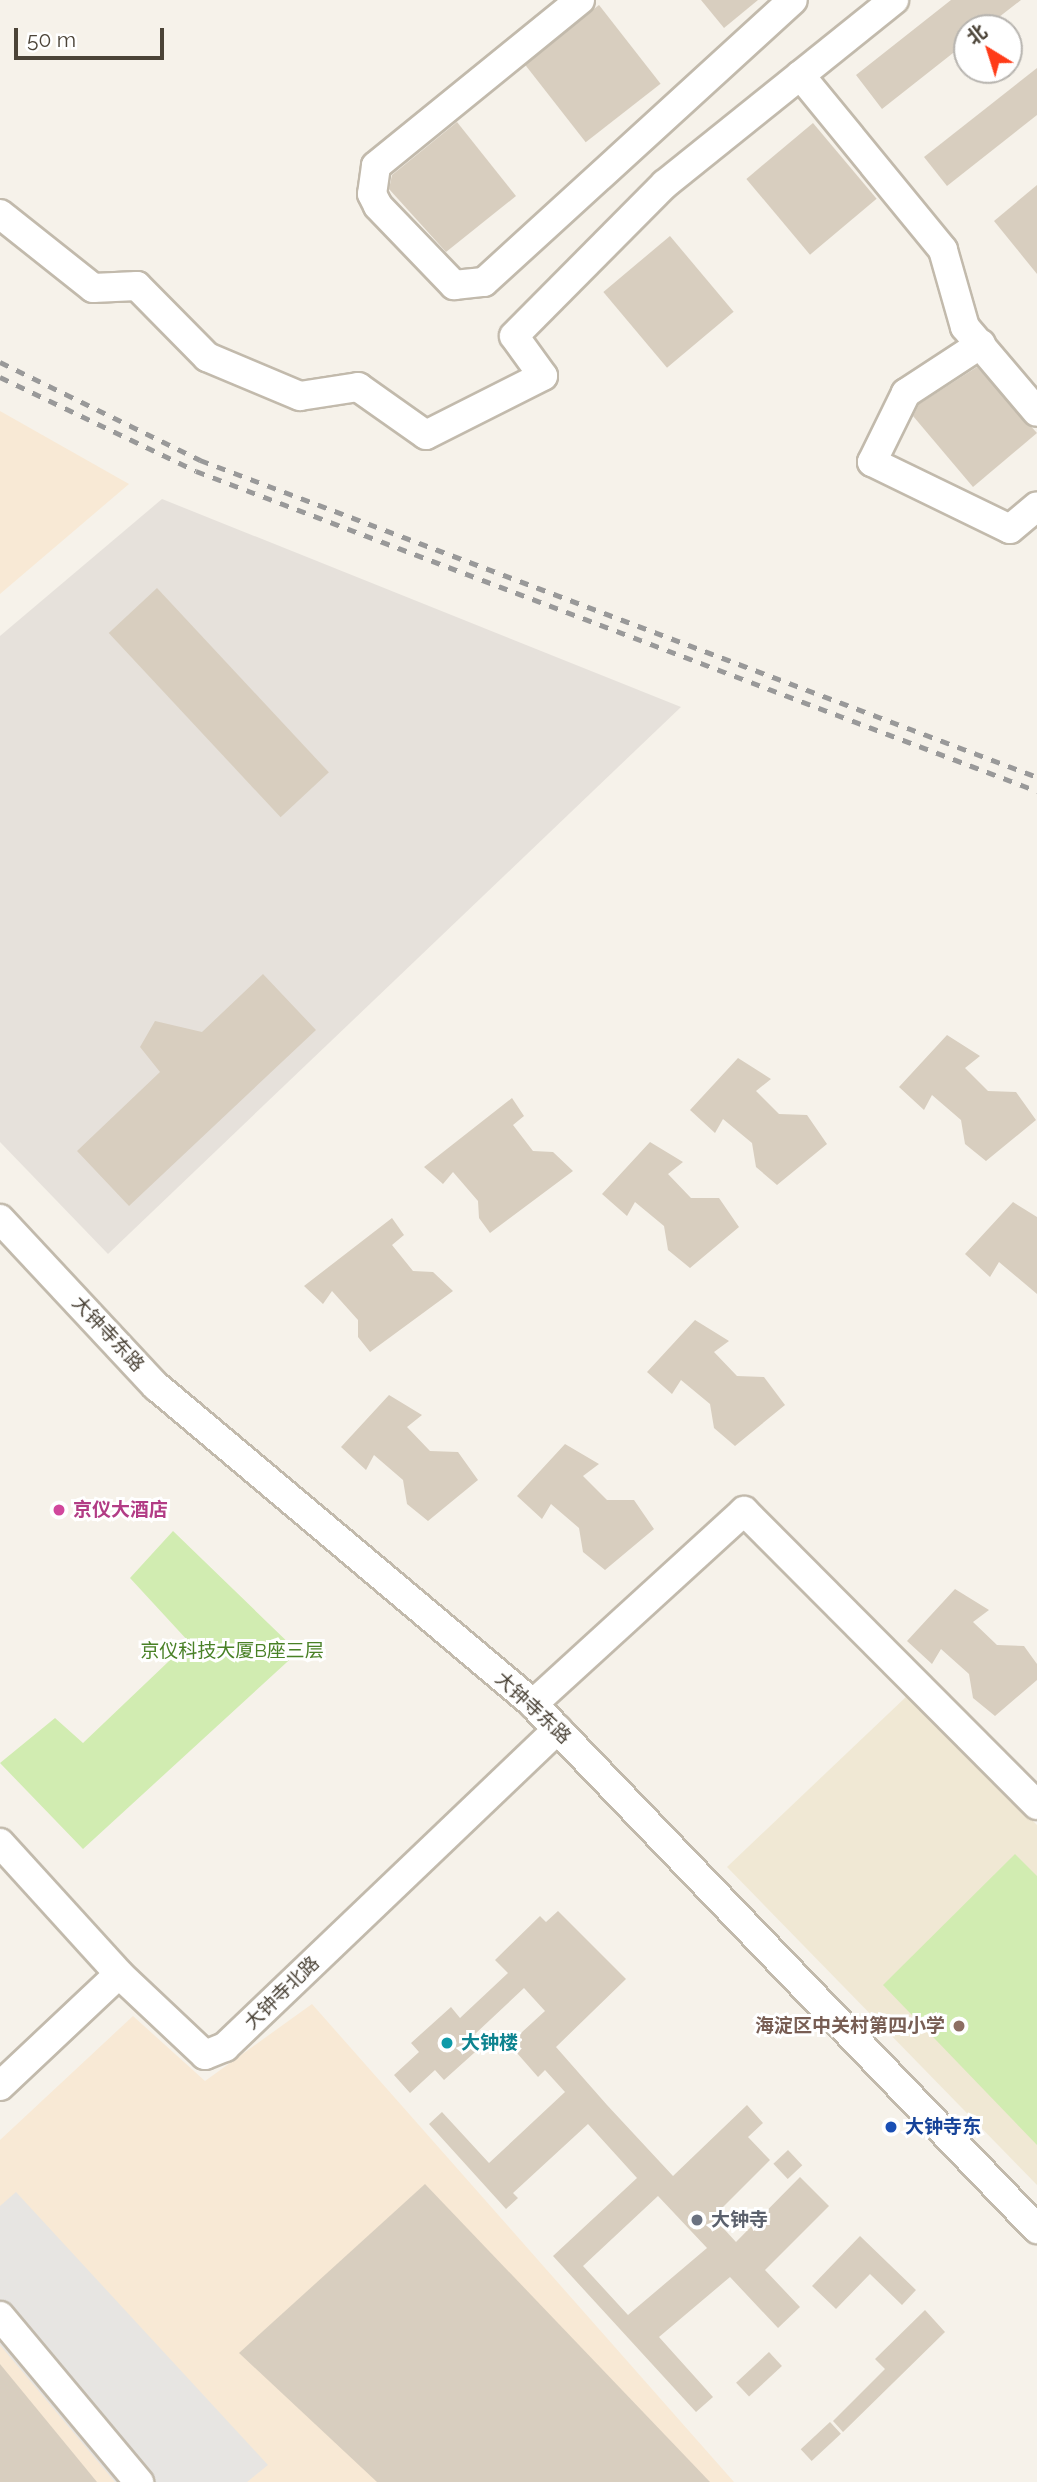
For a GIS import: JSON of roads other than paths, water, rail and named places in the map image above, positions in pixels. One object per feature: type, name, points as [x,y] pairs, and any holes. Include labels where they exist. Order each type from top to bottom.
[{"type":"street","points":[[580,0],[376,166],[372,194],[378,206],[454,285],[484,282],[793,0]]},
{"type":"street","points":[[0,214],[93,288],[137,286],[207,356],[300,396],[358,387],[426,435],[543,376],[514,336],[665,184],[894,0]]},
{"type":"street","points":[[800,75],[943,250],[965,327],[1037,412]]},
{"type":"street","points":[[981,344],[906,393],[872,462],[1010,529],[1037,506]]},
{"type":"street","name":"大钟寺东路","points":[[0,1219],[156,1387],[533,1704],[1037,2229]]},
{"type":"street","points":[[533,1704],[744,1511],[1037,1805]]},
{"type":"street","name":"大钟寺北路","points":[[120,1974],[205,2055],[225,2047],[558,1729]]},
{"type":"street","points":[[0,1843],[120,1974],[0,2086]]},
{"type":"street","points":[[0,2316],[139,2482]]},
{"type":"railway","points":[[0,362],[200,460],[1037,777]]},
{"type":"railway","points":[[0,377],[196,471],[1037,791]]},
{"type":"place","name":"京仪大酒店","points":[[59,1510]]},
{"type":"place","name":"海淀区中关村第四小学","points":[[959,2026]]},
{"type":"place","name":"大钟楼","points":[[447,2043]]},
{"type":"place","name":"大钟寺东","points":[[891,2127]]},
{"type":"place","name":"大钟寺","points":[[697,2220]]},
{"type":"park label","name":"京仪科技大厦B座三层","points":[[232,1651]]}]
